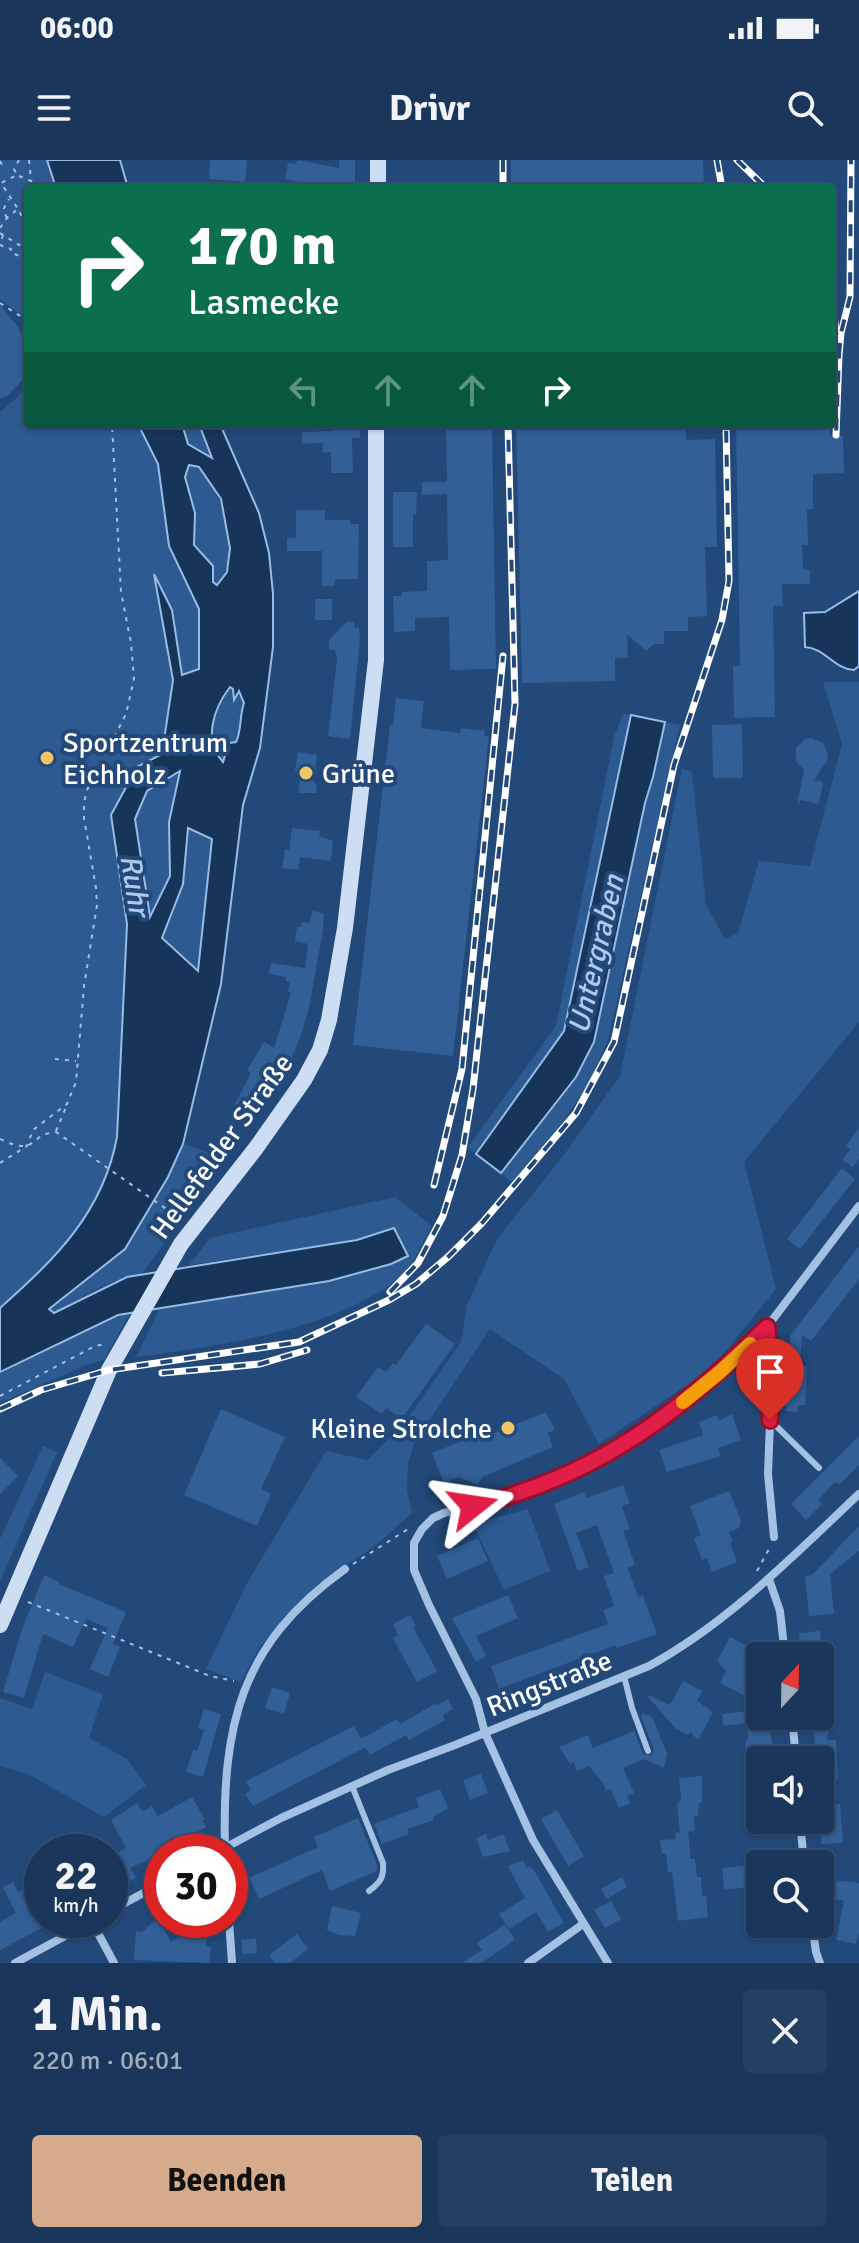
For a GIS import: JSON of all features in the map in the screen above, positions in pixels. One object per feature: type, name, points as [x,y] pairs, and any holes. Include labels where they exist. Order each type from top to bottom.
[{"type":"street","points":[[378,160],[378,184]]},
{"type":"street","name":"Hellefelder Straße","points":[[0,1625],[109,1370],[181,1244],[288,1106],[320,1050],[329,1020],[345,928],[376,660],[376,428]]},
{"type":"street","points":[[608,1963],[533,1840],[485,1733],[476,1699],[414,1570],[412,1554],[422,1529],[433,1518],[501,1499],[587,1467],[648,1429],[720,1372],[767,1327],[859,1206]]},
{"type":"street","points":[[767,1327],[772,1369],[768,1474],[774,1537]]},
{"type":"street","name":"Ringstraße","points":[[248,1836],[352,1786],[624,1676],[678,1650],[759,1588],[859,1494]]},
{"type":"street","points":[[223,1834],[225,1767],[231,1731],[254,1665],[276,1632],[321,1586],[345,1569]]},
{"type":"street","points":[[769,1579],[780,1611],[783,1642]]},
{"type":"street","points":[[528,1963],[583,1924]]},
{"type":"street","points":[[15,1963],[61,1938]]},
{"type":"street","points":[[102,1938],[114,1963]]},
{"type":"street","points":[[230,1938],[232,1963]]},
{"type":"street","points":[[814,1938],[820,1963]]},
{"type":"lane","points":[[770,1420],[819,1468]]},
{"type":"lane","points":[[624,1676],[648,1751]]},
{"type":"lane","points":[[352,1786],[383,1863],[384,1874],[380,1883],[369,1891]]},
{"type":"path","points":[[19,160],[14,169],[17,175],[32,182]]},
{"type":"path","points":[[29,160],[32,182]]},
{"type":"path","points":[[0,161],[3,167],[0,169]]},
{"type":"path","points":[[17,175],[0,182],[24,221]]},
{"type":"path","points":[[7,218],[3,210],[10,199]]},
{"type":"path","points":[[24,209],[18,209],[7,218],[0,245],[24,258]]},
{"type":"path","points":[[1,232],[24,248]]},
{"type":"path","points":[[0,303],[24,318]]},
{"type":"path","points":[[57,1133],[76,1082],[84,986],[97,905],[84,803],[92,779],[126,714],[134,679],[121,592],[112,428]]},
{"type":"path","points":[[55,1059],[77,1061]]},
{"type":"path","points":[[27,1146],[33,1130],[67,1104]]},
{"type":"path","points":[[0,1163],[51,1132],[57,1133],[192,1228]]},
{"type":"path","points":[[0,1139],[17,1146],[27,1146]]},
{"type":"path","points":[[0,1396],[95,1346],[126,1340]]},
{"type":"path","points":[[345,1569],[408,1529],[422,1529]]},
{"type":"path","points":[[759,1588],[757,1570],[774,1537]]},
{"type":"path","points":[[12,1594],[210,1676],[247,1684]]},
{"type":"shaded area","points":[[0,160],[47,160],[55,184],[24,184],[24,318],[0,299]]},
{"type":"shaded area","points":[[24,388],[24,428],[140,428],[158,464],[169,546],[199,609],[199,669],[183,676],[172,610],[155,577],[173,680],[162,754],[137,767],[111,815],[127,924],[117,1137],[101,1189],[74,1233],[40,1271],[0,1308],[0,412]]},
{"type":"shaded area","points":[[183,428],[201,428],[213,458],[208,458],[200,449],[188,444]]},
{"type":"shaded area","points":[[189,465],[206,478],[224,514],[230,551],[225,573],[217,585],[213,582],[213,566],[194,545],[195,513],[185,477]]},
{"type":"shaded area","points":[[823,682],[859,682],[859,1022],[744,1162],[776,1289],[711,1369],[599,1444],[564,1379],[490,1329],[415,1442],[408,1463],[407,1490],[412,1513],[375,1546],[320,1583],[297,1604],[259,1648],[241,1682],[206,1669],[247,1583],[326,1451],[367,1460],[403,1425],[461,1342],[467,1305],[497,1239],[566,1152],[620,1076],[682,768],[692,772],[706,905],[725,939],[738,933],[759,861],[810,866],[842,744]]},
{"type":"shaded area","points":[[229,687],[233,689],[235,698],[239,690],[244,703],[238,737],[236,742],[229,744],[223,763],[213,745],[212,725],[218,705]]},
{"type":"shaded area","points":[[623,714],[631,715],[564,1031],[476,1154],[468,1147],[556,1026],[614,737]]},
{"type":"shaded area","points":[[665,722],[680,725],[608,1040],[586,1089],[516,1186],[501,1173],[576,1077],[594,1042]]},
{"type":"shaded area","points":[[181,770],[169,822],[170,876],[149,919],[135,819],[147,791]]},
{"type":"shaded area","points":[[187,828],[212,838],[199,972],[162,938],[183,884]]},
{"type":"shaded area","points":[[183,1144],[227,1158],[141,1275],[107,1284],[53,1313],[49,1309],[125,1249],[159,1194]]},
{"type":"shaded area","points":[[395,1197],[432,1226],[404,1273],[379,1292],[314,1322],[277,1332],[202,1348],[136,1357],[159,1310],[329,1281],[391,1264],[394,1228],[357,1240],[189,1265],[210,1238]]},
{"type":"shaded area","points":[[130,1313],[104,1360],[0,1403],[0,1372],[105,1320]]},
{"type":"shaded area","points":[[43,1446],[57,1452],[0,1581],[0,1539]]},
{"type":"shaded area","points":[[528,1509],[550,1571],[504,1590],[473,1524]]},
{"type":"shaded area","points":[[45,1672],[103,1694],[89,1738],[127,1759],[146,1785],[104,1817],[28,1774],[0,1766],[0,1698],[32,1709]]},
{"type":"water","points":[[47,160],[120,160],[127,184],[55,184]]},
{"type":"water","name":"Ruhr","points":[[140,428],[183,428],[188,444],[212,458],[201,428],[222,428],[259,513],[269,553],[273,647],[260,748],[243,805],[221,984],[183,1144],[168,1177],[125,1249],[49,1309],[54,1313],[127,1277],[357,1240],[394,1228],[408,1256],[391,1264],[329,1281],[118,1315],[0,1372],[0,1308],[40,1271],[74,1233],[101,1189],[117,1137],[127,924],[111,815],[137,767],[162,754],[173,680],[154,574],[172,610],[182,675],[199,669],[199,609],[169,546],[158,464]],"holes":[[[189,465],[199,467],[221,499],[230,548],[227,572],[217,585],[213,582],[213,566],[194,545],[195,513],[185,477]],[[230,687],[234,700],[239,691],[244,703],[238,737],[236,742],[229,743],[223,762],[213,745],[212,735],[215,715]],[[180,771],[169,822],[170,876],[150,917],[135,819],[147,791]],[[188,828],[212,839],[198,971],[162,938],[183,884]]]},
{"type":"water","points":[[859,591],[859,666],[854,670],[805,647],[804,613],[825,612]]},
{"type":"water","name":"Untergraben","points":[[631,715],[665,722],[594,1042],[576,1077],[501,1173],[476,1154],[564,1031]]},
{"type":"building","points":[[210,160],[247,160],[245,182],[209,179]]},
{"type":"building","points":[[297,160],[339,168],[339,160],[355,160],[355,184],[309,184],[285,179],[288,163],[296,164]]},
{"type":"building","points":[[511,160],[703,160],[704,184],[511,184]]},
{"type":"building","points":[[0,305],[24,340],[24,370],[22,380],[7,397],[0,399]]},
{"type":"building","points":[[333,428],[359,428],[360,438],[352,438],[353,473],[331,473],[331,452],[323,453],[323,443],[302,444],[302,432],[333,431]]},
{"type":"building","points":[[446,428],[492,428],[496,669],[450,670],[449,617],[415,618],[415,631],[394,632],[393,596],[402,596],[402,592],[427,591],[427,561],[448,560],[447,494],[422,495],[422,482],[447,482]]},
{"type":"building","points":[[516,428],[685,428],[686,440],[715,439],[717,547],[705,547],[707,616],[688,617],[688,631],[664,631],[664,644],[654,644],[646,651],[627,634],[628,658],[615,658],[615,681],[522,683]]},
{"type":"building","points":[[736,428],[830,428],[830,436],[843,436],[844,473],[813,474],[813,509],[807,509],[808,545],[802,545],[803,569],[810,570],[810,584],[782,584],[783,606],[773,606],[775,717],[734,718],[733,666],[740,666]]},
{"type":"building","points":[[393,492],[417,492],[413,547],[393,547]]},
{"type":"building","points":[[296,510],[325,510],[325,520],[350,520],[350,524],[359,524],[358,579],[335,579],[335,586],[322,586],[322,551],[287,551],[287,538],[296,538]]},
{"type":"building","points":[[315,599],[332,599],[332,620],[315,620]]},
{"type":"building","points":[[346,622],[354,622],[355,628],[359,628],[360,638],[350,739],[328,736],[337,659],[335,650],[329,650],[329,640]]},
{"type":"building","points":[[396,698],[424,701],[421,728],[460,733],[461,728],[485,731],[484,736],[489,736],[453,1056],[353,1045],[390,725],[393,725]]},
{"type":"building","points":[[742,724],[743,778],[713,778],[712,725]]},
{"type":"building","points":[[805,739],[823,743],[828,754],[827,761],[814,780],[823,782],[819,804],[801,800],[797,805],[804,770],[796,761],[796,748]]},
{"type":"building","name":"Grüne","points":[[298,752],[317,755],[313,782],[317,784],[316,793],[298,793],[301,772],[295,771]]},
{"type":"building","points":[[292,828],[320,831],[319,836],[333,841],[331,861],[300,857],[298,870],[282,868],[285,849],[289,850]]},
{"type":"building","points":[[312,911],[324,913],[323,930],[301,1035],[289,1065],[284,1062],[256,1110],[250,1106],[244,1117],[233,1108],[251,1073],[247,1070],[264,1042],[274,1048],[291,993],[288,992],[290,982],[286,981],[286,977],[269,974],[271,963],[305,968],[308,944],[295,941],[297,927],[301,927],[302,922],[310,923]]},
{"type":"building","points":[[859,1127],[859,1158],[853,1167],[842,1160],[850,1149],[846,1146]]},
{"type":"building","points":[[842,1168],[855,1179],[800,1249],[787,1239]]},
{"type":"building","points":[[859,1246],[859,1279],[811,1341],[802,1335],[800,1366],[807,1366],[805,1405],[798,1405],[798,1412],[786,1411],[790,1336]]},
{"type":"building","points":[[426,1324],[455,1344],[403,1417],[386,1408],[382,1414],[356,1397],[378,1367],[386,1372],[393,1363],[396,1365]]},
{"type":"building","points":[[221,1409],[285,1437],[261,1489],[271,1494],[257,1526],[184,1495]]},
{"type":"building","points":[[546,1412],[555,1430],[548,1433],[553,1447],[482,1477],[478,1485],[459,1477],[444,1483],[432,1453],[469,1438],[475,1441]]},
{"type":"building","points":[[732,1414],[741,1440],[718,1448],[721,1456],[667,1472],[659,1450],[703,1435],[699,1422],[717,1415],[719,1421]]},
{"type":"building","points":[[859,1436],[859,1465],[839,1485],[835,1482],[818,1500],[822,1504],[806,1520],[791,1504]]},
{"type":"building","points":[[0,1458],[18,1476],[0,1494]]},
{"type":"building","points":[[623,1485],[630,1503],[622,1506],[630,1529],[623,1531],[635,1565],[628,1568],[638,1597],[643,1596],[657,1634],[617,1648],[616,1645],[499,1689],[491,1666],[608,1624],[603,1610],[614,1606],[604,1576],[614,1573],[597,1525],[576,1533],[589,1567],[578,1571],[554,1504],[584,1492],[586,1498]]},
{"type":"building","points":[[729,1491],[741,1520],[739,1528],[729,1532],[737,1562],[712,1572],[707,1558],[702,1560],[694,1538],[701,1535],[690,1506]]},
{"type":"building","points":[[859,1526],[859,1551],[830,1574],[834,1614],[809,1616],[805,1576],[812,1575]]},
{"type":"building","points":[[478,1538],[488,1561],[447,1579],[437,1556]]},
{"type":"building","points":[[44,1575],[126,1612],[113,1644],[120,1647],[108,1677],[90,1669],[108,1628],[86,1619],[73,1647],[43,1634],[24,1698],[3,1692],[22,1629]]},
{"type":"building","points":[[508,1595],[518,1618],[476,1636],[486,1656],[476,1662],[452,1618]]},
{"type":"building","points":[[410,1615],[416,1626],[413,1627],[437,1671],[417,1682],[393,1638],[398,1635],[393,1624]]},
{"type":"building","points":[[820,1631],[821,1642],[800,1642],[799,1633]]},
{"type":"building","points":[[730,1637],[746,1645],[745,1696],[720,1683],[726,1671],[717,1661]]},
{"type":"building","points":[[683,1681],[702,1691],[697,1701],[713,1712],[698,1740],[690,1732],[688,1735],[675,1728],[646,1694],[670,1705]]},
{"type":"building","points":[[272,1687],[290,1693],[284,1714],[265,1708]]},
{"type":"building","points":[[448,1699],[453,1709],[443,1715],[445,1720],[409,1740],[406,1735],[370,1755],[361,1739],[397,1719],[400,1724]]},
{"type":"building","points":[[204,1709],[221,1714],[203,1777],[186,1772],[204,1730],[198,1728]]},
{"type":"building","points":[[746,1711],[746,1723],[723,1726],[722,1714]]},
{"type":"building","points":[[643,1713],[652,1717],[667,1753],[664,1768],[644,1759],[623,1768],[634,1793],[627,1796],[630,1803],[619,1808],[611,1789],[606,1791],[589,1766],[577,1771],[574,1762],[570,1764],[559,1747],[588,1735],[593,1748],[634,1731],[643,1754],[651,1756],[654,1750],[641,1716]]},
{"type":"building","points":[[354,1726],[366,1747],[253,1806],[245,1794],[251,1790],[246,1781]]},
{"type":"building","points":[[747,1730],[769,1730],[773,1746],[746,1746],[746,1754],[745,1744]]},
{"type":"building","points":[[809,1730],[829,1730],[827,1740],[836,1740],[838,1779],[834,1779],[834,1746],[815,1746],[814,1731]]},
{"type":"building","points":[[481,1774],[488,1793],[470,1800],[463,1780]]},
{"type":"building","points":[[702,1776],[702,1803],[699,1803],[698,1816],[694,1816],[695,1831],[688,1832],[691,1859],[695,1859],[697,1877],[701,1877],[708,1917],[678,1921],[672,1872],[668,1872],[666,1854],[662,1854],[660,1840],[676,1839],[675,1833],[680,1832],[677,1805],[681,1798],[679,1778]]},
{"type":"building","points":[[440,1789],[448,1808],[433,1817],[434,1820],[407,1829],[409,1834],[382,1844],[374,1824],[419,1807],[416,1798]]},
{"type":"building","points":[[192,1797],[205,1819],[202,1820],[206,1827],[193,1834],[144,1834],[144,1862],[130,1868],[136,1878],[128,1883],[128,1834],[118,1834],[111,1820],[137,1803],[142,1812],[152,1806],[158,1816]]},
{"type":"building","points":[[834,1804],[840,1804],[843,1843],[821,1844],[821,1834],[834,1834]]},
{"type":"building","points":[[557,1810],[584,1856],[568,1866],[541,1819]]},
{"type":"building","points":[[358,1818],[377,1871],[330,1891],[322,1870],[259,1899],[249,1878],[318,1847],[314,1837]]},
{"type":"building","points":[[486,1834],[488,1840],[503,1834],[510,1851],[483,1857],[476,1838]]},
{"type":"building","points":[[523,1860],[527,1868],[530,1866],[535,1872],[564,1923],[548,1932],[536,1912],[509,1929],[499,1914],[525,1898],[508,1866]]},
{"type":"building","points":[[746,1865],[746,1888],[724,1889],[722,1868]]},
{"type":"building","points":[[622,1877],[627,1887],[607,1899],[601,1889]]},
{"type":"building","points":[[834,1880],[859,1883],[856,1944],[836,1940],[844,1900],[834,1899]]},
{"type":"building","points":[[13,1882],[18,1892],[24,1889],[24,1937],[0,1950],[0,1922],[16,1913],[3,1887]]},
{"type":"building","points":[[611,1901],[621,1919],[605,1928],[594,1910]]},
{"type":"building","points":[[332,1906],[361,1913],[355,1936],[327,1930]]},
{"type":"building","points":[[505,1924],[515,1940],[481,1963],[462,1963],[482,1950],[477,1943]]},
{"type":"building","points":[[144,1930],[144,1938],[169,1938],[171,1942],[178,1938],[207,1938],[206,1947],[211,1947],[209,1963],[134,1960],[136,1931]]},
{"type":"building","points":[[297,1934],[308,1949],[290,1963],[275,1963],[269,1955]]},
{"type":"building","points":[[256,1938],[257,1953],[243,1954],[241,1940]]},
{"type":"railway","points":[[503,160],[503,184]]},
{"type":"railway","points":[[717,160],[721,184]]},
{"type":"railway","points":[[737,160],[762,184]]},
{"type":"railway","points":[[839,355],[850,297],[851,160]]},
{"type":"railway","points":[[836,331],[839,355],[836,435]]},
{"type":"railway","points":[[390,1292],[418,1263],[443,1216],[462,1155],[473,1089],[515,704],[508,428]]},
{"type":"railway","points":[[0,1409],[41,1390],[109,1370],[299,1342],[389,1300],[416,1284],[449,1256],[482,1223],[576,1113],[614,1042],[674,765],[722,620],[729,581],[726,428]]},
{"type":"railway","points":[[434,1185],[462,1069],[503,656]]},
{"type":"railway","points":[[162,1373],[260,1364],[307,1350]]},
{"type":"slow traffic","points":[[683,1402],[750,1344]]},
{"type":"place","name":"Sportzentrum Eichholz","points":[[47,758]]},
{"type":"place","name":"Grüne","points":[[306,773]]},
{"type":"place","name":"Kleine Strolche","points":[[508,1428]]},
{"type":"route","points":[[473,1506],[501,1499],[587,1467],[625,1445],[720,1372],[767,1327],[772,1369],[770,1420]]}]
